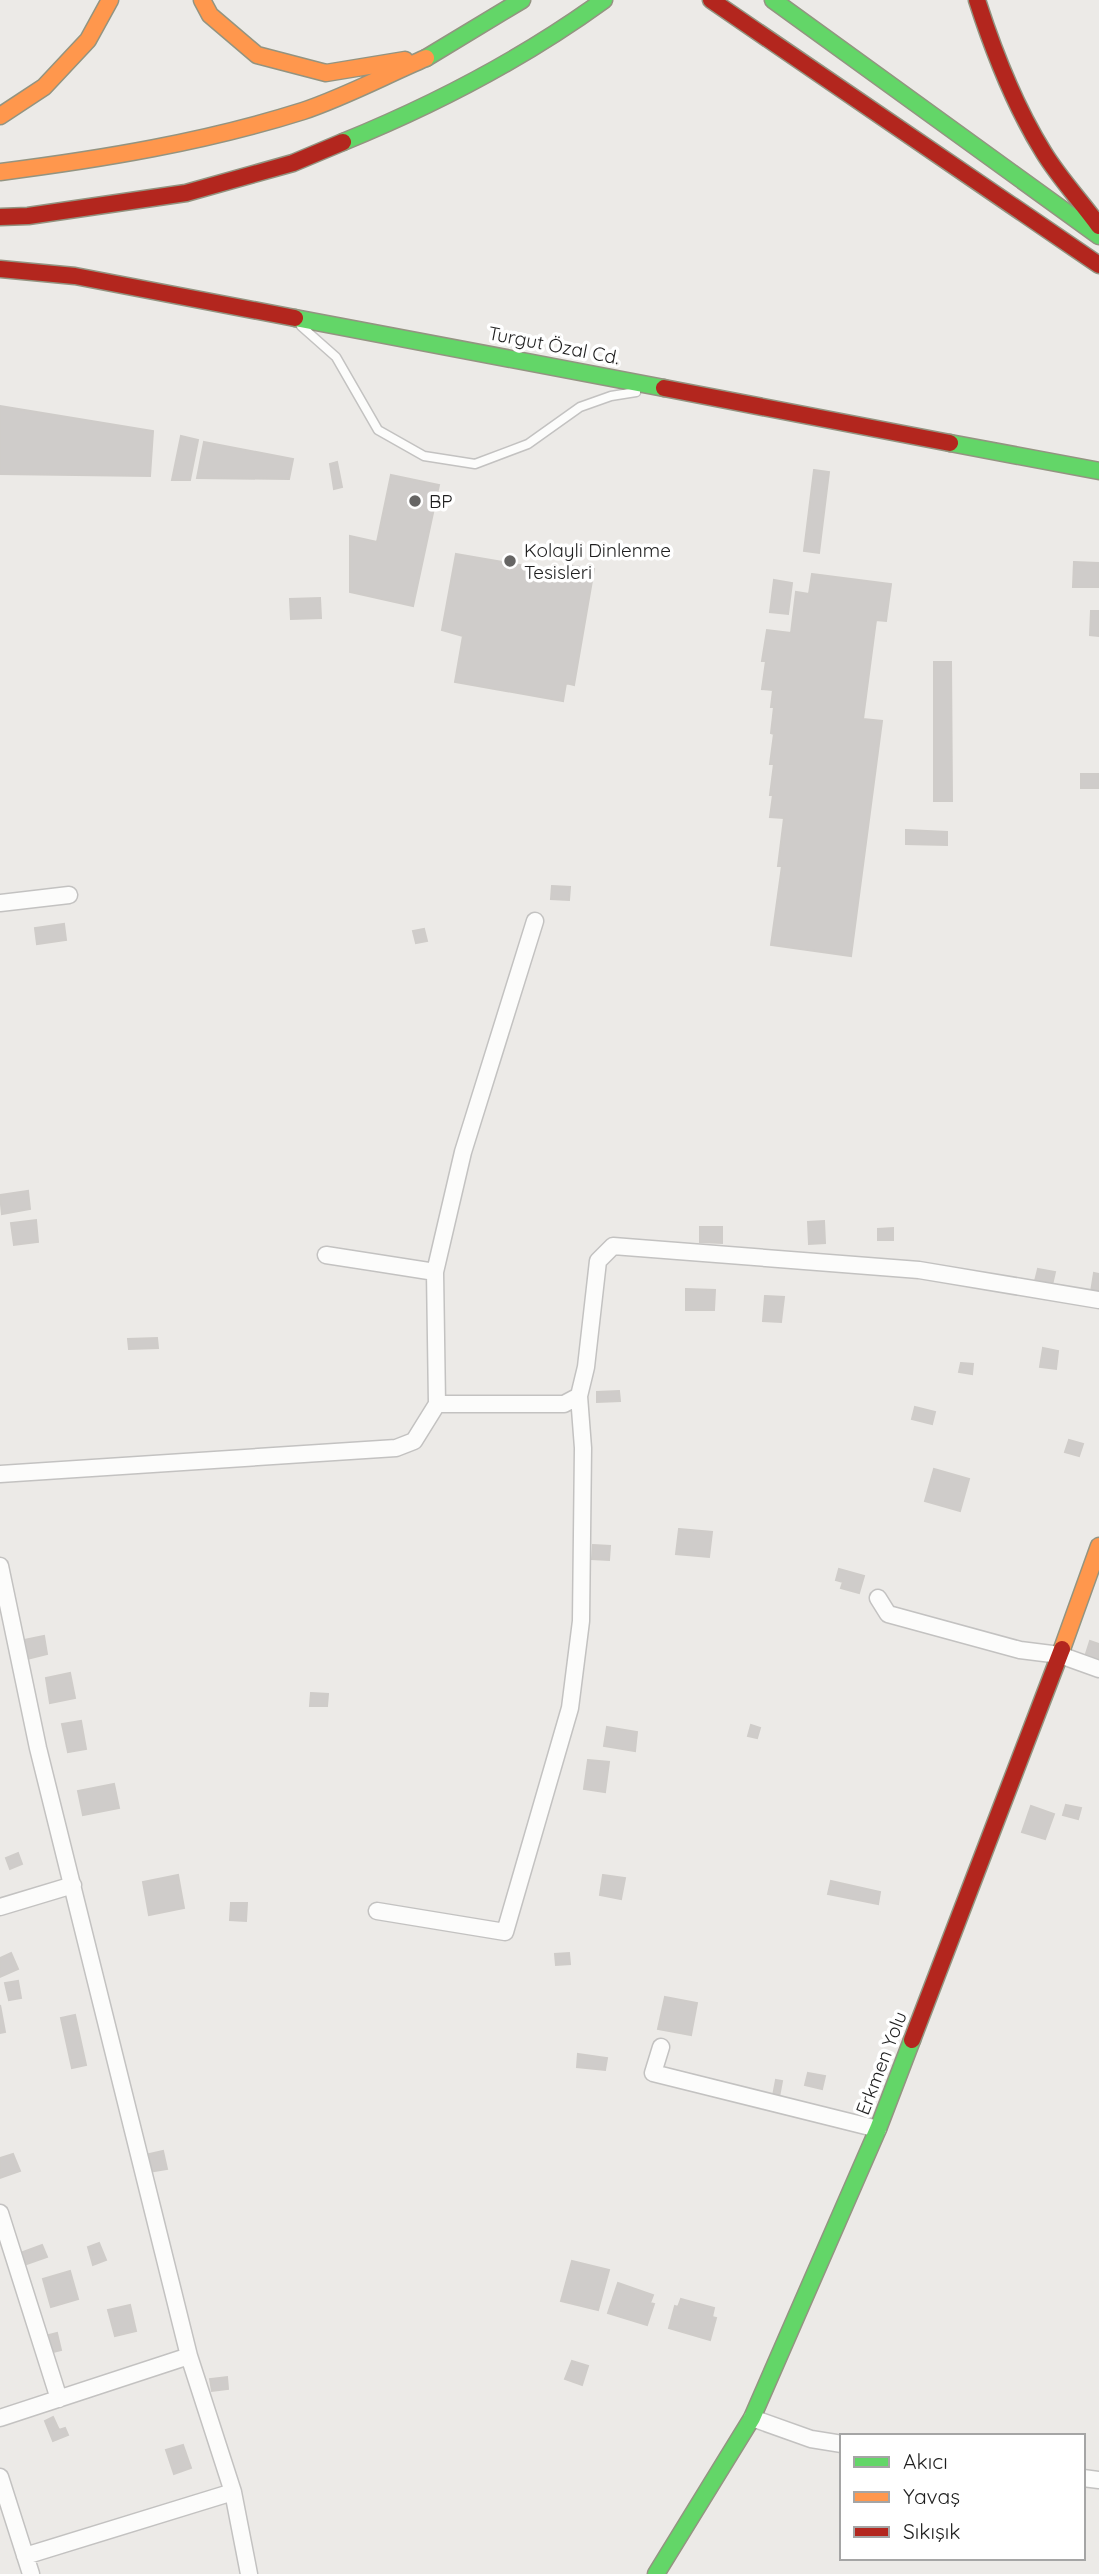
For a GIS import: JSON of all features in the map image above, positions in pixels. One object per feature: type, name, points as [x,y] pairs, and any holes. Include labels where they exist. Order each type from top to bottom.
[{"type":"main road","points":[[0,116],[44,87],[88,40],[110,0]]},
{"type":"main road","points":[[202,0],[210,15],[257,55],[326,73],[430,55]]},
{"type":"main road","points":[[0,172],[89,161],[200,139],[305,110],[430,55],[522,0]]},
{"type":"main road","points":[[0,217],[28,216],[186,194],[293,163],[406,117],[489,72],[578,19],[604,0]]},
{"type":"main road","points":[[711,0],[1099,265]]},
{"type":"main road","points":[[773,0],[1099,236]]},
{"type":"main road","points":[[977,0],[1002,73],[1024,119],[1044,153],[1099,227]]},
{"type":"main road","name":"Turgut Özal Cd.","points":[[0,269],[75,276],[1099,471]]},
{"type":"main road","name":"Erkmen Yolu","points":[[656,2574],[751,2418],[878,2129],[1060,1655],[1099,1546]]},
{"type":"street","points":[[0,903],[69,895]]},
{"type":"street","points":[[0,1474],[396,1448],[414,1441],[437,1404],[435,1272],[463,1152],[536,921]]},
{"type":"street","points":[[377,1911],[505,1932],[570,1707],[581,1621],[583,1448],[579,1396],[586,1367],[598,1261],[612,1245],[919,1270],[1099,1300]]},
{"type":"street","points":[[326,1255],[435,1272]]},
{"type":"street","points":[[437,1404],[564,1404],[579,1396]]},
{"type":"street","points":[[0,1566],[38,1748],[189,2356],[233,2492],[249,2574]]},
{"type":"street","points":[[878,1598],[888,1614],[1020,1650],[1060,1655],[1099,1669]]},
{"type":"street","points":[[0,1907],[73,1885]]},
{"type":"street","points":[[661,2047],[653,2074],[878,2129]]},
{"type":"street","points":[[0,2213],[59,2399]]},
{"type":"street","points":[[0,2418],[189,2356]]},
{"type":"street","points":[[751,2418],[811,2439],[840,2444]]},
{"type":"street","points":[[0,2477],[31,2574]]},
{"type":"street","points":[[25,2556],[233,2492]]},
{"type":"lane","points":[[290,317],[336,356],[377,430],[424,456],[475,464],[528,444],[580,407],[611,396],[663,388]]},
{"type":"building","points":[[0,406],[153,431],[150,476],[0,474]]},
{"type":"building","points":[[181,436],[198,440],[190,480],[172,480]]},
{"type":"building","points":[[204,442],[293,459],[289,479],[197,478]]},
{"type":"building","points":[[337,462],[342,487],[334,489],[330,464]]},
{"type":"building","points":[[814,470],[829,472],[819,553],[804,551]]},
{"type":"building","points":[[391,475],[439,485],[413,606],[350,592],[350,536],[377,542]]},
{"type":"building","points":[[456,554],[572,574],[573,566],[594,569],[574,685],[566,683],[563,701],[455,682],[463,636],[442,630]]},
{"type":"building","points":[[1074,562],[1099,563],[1099,587],[1073,587]]},
{"type":"building","points":[[812,574],[891,584],[886,621],[876,620],[863,719],[882,721],[851,956],[771,945],[782,866],[778,866],[784,818],[770,817],[773,795],[770,795],[774,764],[770,764],[774,707],[771,707],[773,690],[762,689],[766,661],[762,661],[767,630],[791,633],[796,592],[809,594]]},
{"type":"building","points":[[774,580],[792,583],[788,614],[770,612]]},
{"type":"building","points":[[320,598],[321,618],[291,619],[290,599]]},
{"type":"building","points":[[1091,611],[1099,611],[1099,636],[1090,635]]},
{"type":"building","points":[[934,662],[951,662],[952,801],[934,801]]},
{"type":"building","points":[[1081,774],[1099,774],[1099,788],[1081,788]]},
{"type":"building","points":[[906,830],[947,832],[947,845],[906,844]]},
{"type":"building","points":[[552,886],[570,887],[569,900],[551,899]]},
{"type":"building","points":[[64,924],[66,940],[37,944],[35,928]]},
{"type":"building","points":[[424,929],[427,941],[416,943],[413,931]]},
{"type":"building","points":[[28,1191],[30,1209],[2,1214],[0,1195]]},
{"type":"building","points":[[36,1220],[38,1242],[14,1245],[11,1223]]},
{"type":"building","points":[[824,1221],[825,1243],[809,1244],[808,1222]]},
{"type":"building","points":[[700,1227],[722,1227],[722,1243],[700,1242]]},
{"type":"building","points":[[893,1228],[893,1240],[878,1240],[878,1229]]},
{"type":"building","points":[[1038,1269],[1055,1272],[1052,1285],[1035,1281]]},
{"type":"building","points":[[1094,1273],[1099,1274],[1099,1293],[1091,1292]]},
{"type":"building","points":[[686,1289],[715,1290],[714,1310],[686,1310]]},
{"type":"building","points":[[765,1296],[784,1297],[781,1322],[763,1321]]},
{"type":"building","points":[[157,1338],[158,1348],[129,1349],[128,1339]]},
{"type":"building","points":[[1043,1348],[1058,1351],[1056,1369],[1040,1367]]},
{"type":"building","points":[[961,1363],[973,1364],[972,1374],[959,1372]]},
{"type":"building","points":[[619,1391],[620,1401],[597,1402],[597,1392]]},
{"type":"building","points":[[915,1407],[935,1412],[932,1424],[912,1419]]},
{"type":"building","points":[[1069,1440],[1083,1444],[1079,1456],[1065,1452]]},
{"type":"building","points":[[934,1469],[969,1479],[960,1511],[925,1501]]},
{"type":"building","points":[[679,1529],[712,1532],[709,1557],[676,1554]]},
{"type":"building","points":[[593,1545],[610,1546],[609,1560],[592,1559]]},
{"type":"building","points":[[839,1569],[864,1576],[859,1593],[841,1588],[843,1582],[836,1580]]},
{"type":"building","points":[[44,1636],[47,1654],[27,1659],[24,1640]]},
{"type":"building","points":[[1090,1641],[1099,1644],[1099,1668],[1083,1663]]},
{"type":"building","points":[[70,1673],[75,1698],[50,1703],[46,1678]]},
{"type":"building","points":[[311,1693],[328,1694],[327,1706],[310,1706]]},
{"type":"building","points":[[81,1721],[86,1749],[68,1752],[62,1724]]},
{"type":"building","points":[[751,1725],[760,1728],[757,1738],[748,1736]]},
{"type":"building","points":[[607,1727],[637,1732],[635,1751],[604,1746]]},
{"type":"building","points":[[588,1760],[609,1762],[605,1792],[584,1789]]},
{"type":"building","points":[[114,1784],[119,1808],[83,1815],[78,1791]]},
{"type":"building","points":[[1066,1805],[1081,1808],[1078,1819],[1063,1815]]},
{"type":"building","points":[[1031,1806],[1054,1814],[1045,1839],[1022,1832]]},
{"type":"building","points":[[18,1853],[22,1864],[10,1869],[6,1858]]},
{"type":"building","points":[[178,1875],[184,1908],[149,1915],[143,1882]]},
{"type":"building","points":[[603,1875],[625,1878],[621,1899],[600,1895]]},
{"type":"building","points":[[831,1881],[880,1892],[878,1904],[828,1894]]},
{"type":"building","points":[[231,1903],[247,1903],[246,1921],[230,1920]]},
{"type":"building","points":[[11,1953],[18,1969],[0,1977],[0,1958]]},
{"type":"building","points":[[569,1953],[570,1964],[556,1965],[555,1954]]},
{"type":"building","points":[[18,1981],[21,1998],[9,2000],[5,1983]]},
{"type":"building","points":[[665,1997],[697,2003],[691,2035],[658,2029]]},
{"type":"building","points":[[0,2005],[5,2032],[0,2033]]},
{"type":"building","points":[[75,2015],[86,2065],[72,2068],[61,2018]]},
{"type":"building","points":[[578,2054],[607,2058],[605,2070],[577,2067]]},
{"type":"building","points":[[808,2073],[825,2076],[822,2089],[805,2085]]},
{"type":"building","points":[[776,2080],[782,2081],[779,2097],[773,2096]]},
{"type":"building","points":[[163,2151],[167,2169],[148,2172],[145,2155]]},
{"type":"building","points":[[13,2154],[20,2171],[0,2178],[0,2158]]},
{"type":"building","points":[[99,2243],[106,2260],[93,2265],[88,2247]]},
{"type":"building","points":[[42,2245],[47,2257],[24,2265],[20,2253]]},
{"type":"building","points":[[572,2261],[609,2270],[598,2310],[561,2301]]},
{"type":"building","points":[[70,2271],[78,2299],[51,2307],[43,2279]]},
{"type":"building","points":[[618,2283],[653,2295],[650,2303],[654,2304],[647,2325],[608,2313]]},
{"type":"building","points":[[681,2299],[714,2308],[712,2317],[716,2318],[710,2340],[669,2328],[675,2306],[678,2307]]},
{"type":"building","points":[[130,2305],[136,2331],[115,2336],[108,2310]]},
{"type":"building","points":[[57,2333],[61,2350],[49,2353],[45,2336]]},
{"type":"building","points":[[572,2361],[588,2366],[582,2385],[565,2379]]},
{"type":"building","points":[[227,2377],[228,2389],[212,2391],[210,2379]]},
{"type":"building","points":[[53,2417],[59,2430],[65,2428],[68,2435],[53,2441],[45,2421]]},
{"type":"building","points":[[183,2445],[191,2468],[174,2474],[166,2450]]},
{"type":"traffic: fast","points":[[426,58],[522,0]]},
{"type":"traffic: fast","points":[[343,142],[478,79],[604,0]]},
{"type":"traffic: fast","points":[[773,0],[1099,236]]},
{"type":"traffic: fast","points":[[295,318],[664,388]]},
{"type":"traffic: fast","points":[[950,443],[1099,471]]},
{"type":"traffic: fast","points":[[656,2574],[752,2418],[878,2129],[912,2040]]},
{"type":"traffic: slow","points":[[0,116],[44,87],[88,40],[110,0]]},
{"type":"traffic: slow","points":[[202,0],[210,15],[257,55],[326,73],[405,60]]},
{"type":"traffic: slow","points":[[0,172],[153,148],[229,132],[303,111],[426,58]]},
{"type":"traffic: slow","points":[[1062,1649],[1099,1546]]},
{"type":"traffic: jam","points":[[711,0],[1099,265]]},
{"type":"traffic: jam","points":[[977,0],[990,40],[1033,135],[1057,172],[1099,226]]},
{"type":"traffic: jam","points":[[0,217],[28,216],[186,193],[293,163],[343,142]]},
{"type":"traffic: jam","points":[[0,269],[75,276],[295,318]]},
{"type":"traffic: jam","points":[[664,388],[950,443]]},
{"type":"traffic: jam","points":[[912,2040],[1062,1649]]},
{"type":"place","name":"BP","points":[[415,501]]},
{"type":"place","name":"Kolayli Dinlenme Tesisleri","points":[[510,561]]}]
